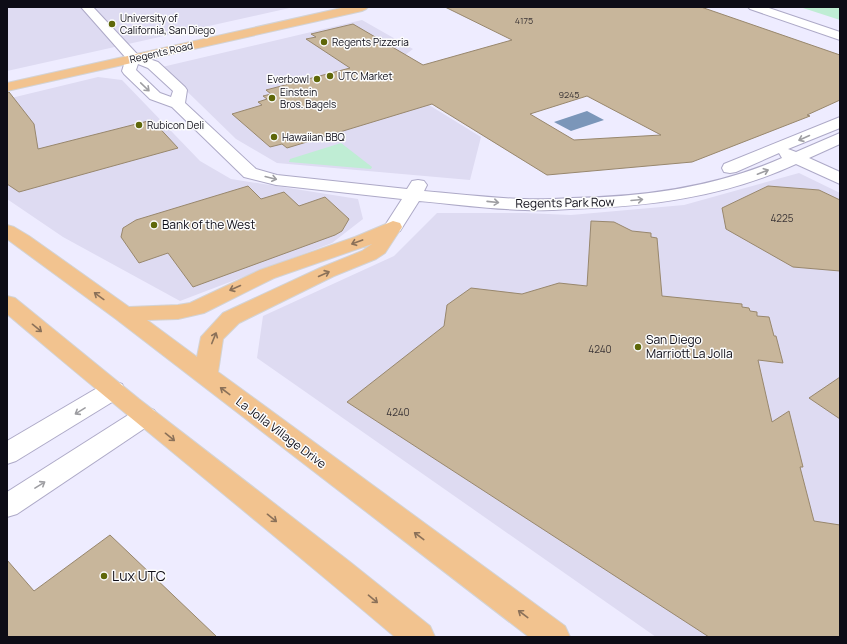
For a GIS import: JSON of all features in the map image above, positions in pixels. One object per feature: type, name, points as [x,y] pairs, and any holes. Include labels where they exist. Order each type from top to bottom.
[{"type":"main road","name":"Regents Road","points":[[7,87],[362,7]]},
{"type":"main road","points":[[124,314],[178,312],[196,308],[267,274],[362,241],[393,227]]},
{"type":"main road","points":[[205,376],[212,337],[231,318],[320,276],[369,255],[378,249],[393,227]]},
{"type":"main road","name":"La Jolla Village Drive","points":[[7,231],[22,240],[124,314],[554,637]]},
{"type":"main road","points":[[7,303],[419,637]]},
{"type":"street","points":[[87,7],[134,58],[153,65],[180,90],[177,104],[155,96],[129,71],[134,58]]},
{"type":"street","points":[[754,7],[840,36]]},
{"type":"street","name":"Regents Park Row","points":[[177,104],[250,173],[276,180],[415,190],[599,192],[650,187],[696,179],[718,172],[840,122]]},
{"type":"street","name":"Regents Park Row","points":[[415,190],[525,205],[648,200],[684,194],[733,182],[795,158],[840,138]]},
{"type":"street","points":[[777,149],[840,179]]},
{"type":"street","points":[[393,227],[415,190]]},
{"type":"street","points":[[7,454],[113,390]]},
{"type":"street","points":[[7,506],[145,416]]},
{"type":"shaded area","name":"University of California, San Diego","points":[[7,7],[294,7],[7,71]]},
{"type":"shaded area","points":[[362,20],[413,49],[401,58],[390,81],[481,137],[470,180],[277,163],[236,139],[162,67]]},
{"type":"shaded area","points":[[98,77],[122,80],[200,161],[231,179],[358,199],[363,219],[332,243],[180,301],[63,237],[7,199],[7,99]]},
{"type":"shaded area","points":[[799,173],[840,193],[840,637],[656,637],[257,358],[263,316],[394,256],[437,213],[525,213],[571,215],[684,205]]},
{"type":"green space","points":[[800,7],[840,7],[840,20]]},
{"type":"green space","points":[[341,143],[372,167],[371,169],[289,162],[290,159]]},
{"type":"water","points":[[587,111],[604,120],[571,131],[554,122]]},
{"type":"building","points":[[445,7],[701,7],[840,55],[840,100],[807,115],[810,116],[692,162],[547,175],[432,104],[287,148],[282,144],[270,147],[232,114],[262,105],[258,102],[267,99],[263,96],[271,94],[266,90],[350,68],[306,39],[316,37],[311,34],[353,24],[423,65],[512,40]],"holes":[[[587,96],[661,135],[574,140],[530,114]]]},
{"type":"building","points":[[7,92],[9,92],[34,124],[38,149],[152,120],[178,148],[19,192],[7,184]]},
{"type":"building","points":[[248,186],[261,199],[284,192],[299,206],[325,197],[349,219],[342,231],[335,235],[193,287],[168,253],[139,263],[121,237],[123,228],[136,220]]},
{"type":"building","points":[[768,186],[819,190],[840,200],[840,271],[793,267],[726,229],[722,208]]},
{"type":"building","points":[[591,221],[614,222],[632,231],[651,233],[651,237],[657,238],[662,296],[742,304],[742,307],[749,308],[750,311],[757,312],[757,316],[769,317],[783,363],[758,360],[772,422],[789,411],[803,467],[800,467],[814,521],[840,525],[840,637],[709,637],[347,402],[444,326],[447,305],[471,288],[522,294],[559,283],[587,286]]},
{"type":"building","points":[[840,377],[840,419],[809,398]]},
{"type":"building","name":"Lux UTC","points":[[110,535],[217,637],[7,637],[7,560],[34,591]]},
{"type":"place","name":"University of California, San Diego","points":[[112,24]]},
{"type":"place","name":"Regents Pizzeria","points":[[324,42]]},
{"type":"place","name":"UTC Market","points":[[330,76]]},
{"type":"place","name":"Everbowl","points":[[317,79]]},
{"type":"place","name":"Einstein Bros. Bagels","points":[[272,98]]},
{"type":"place","name":"Rubicon Deli","points":[[139,125]]},
{"type":"place","name":"Hawaiian BBQ","points":[[274,137]]},
{"type":"place","name":"Bank of the West","points":[[154,225]]},
{"type":"place","name":"San Diego Marriott La Jolla","points":[[638,347]]},
{"type":"place","name":"Lux UTC","points":[[104,576]]}]
